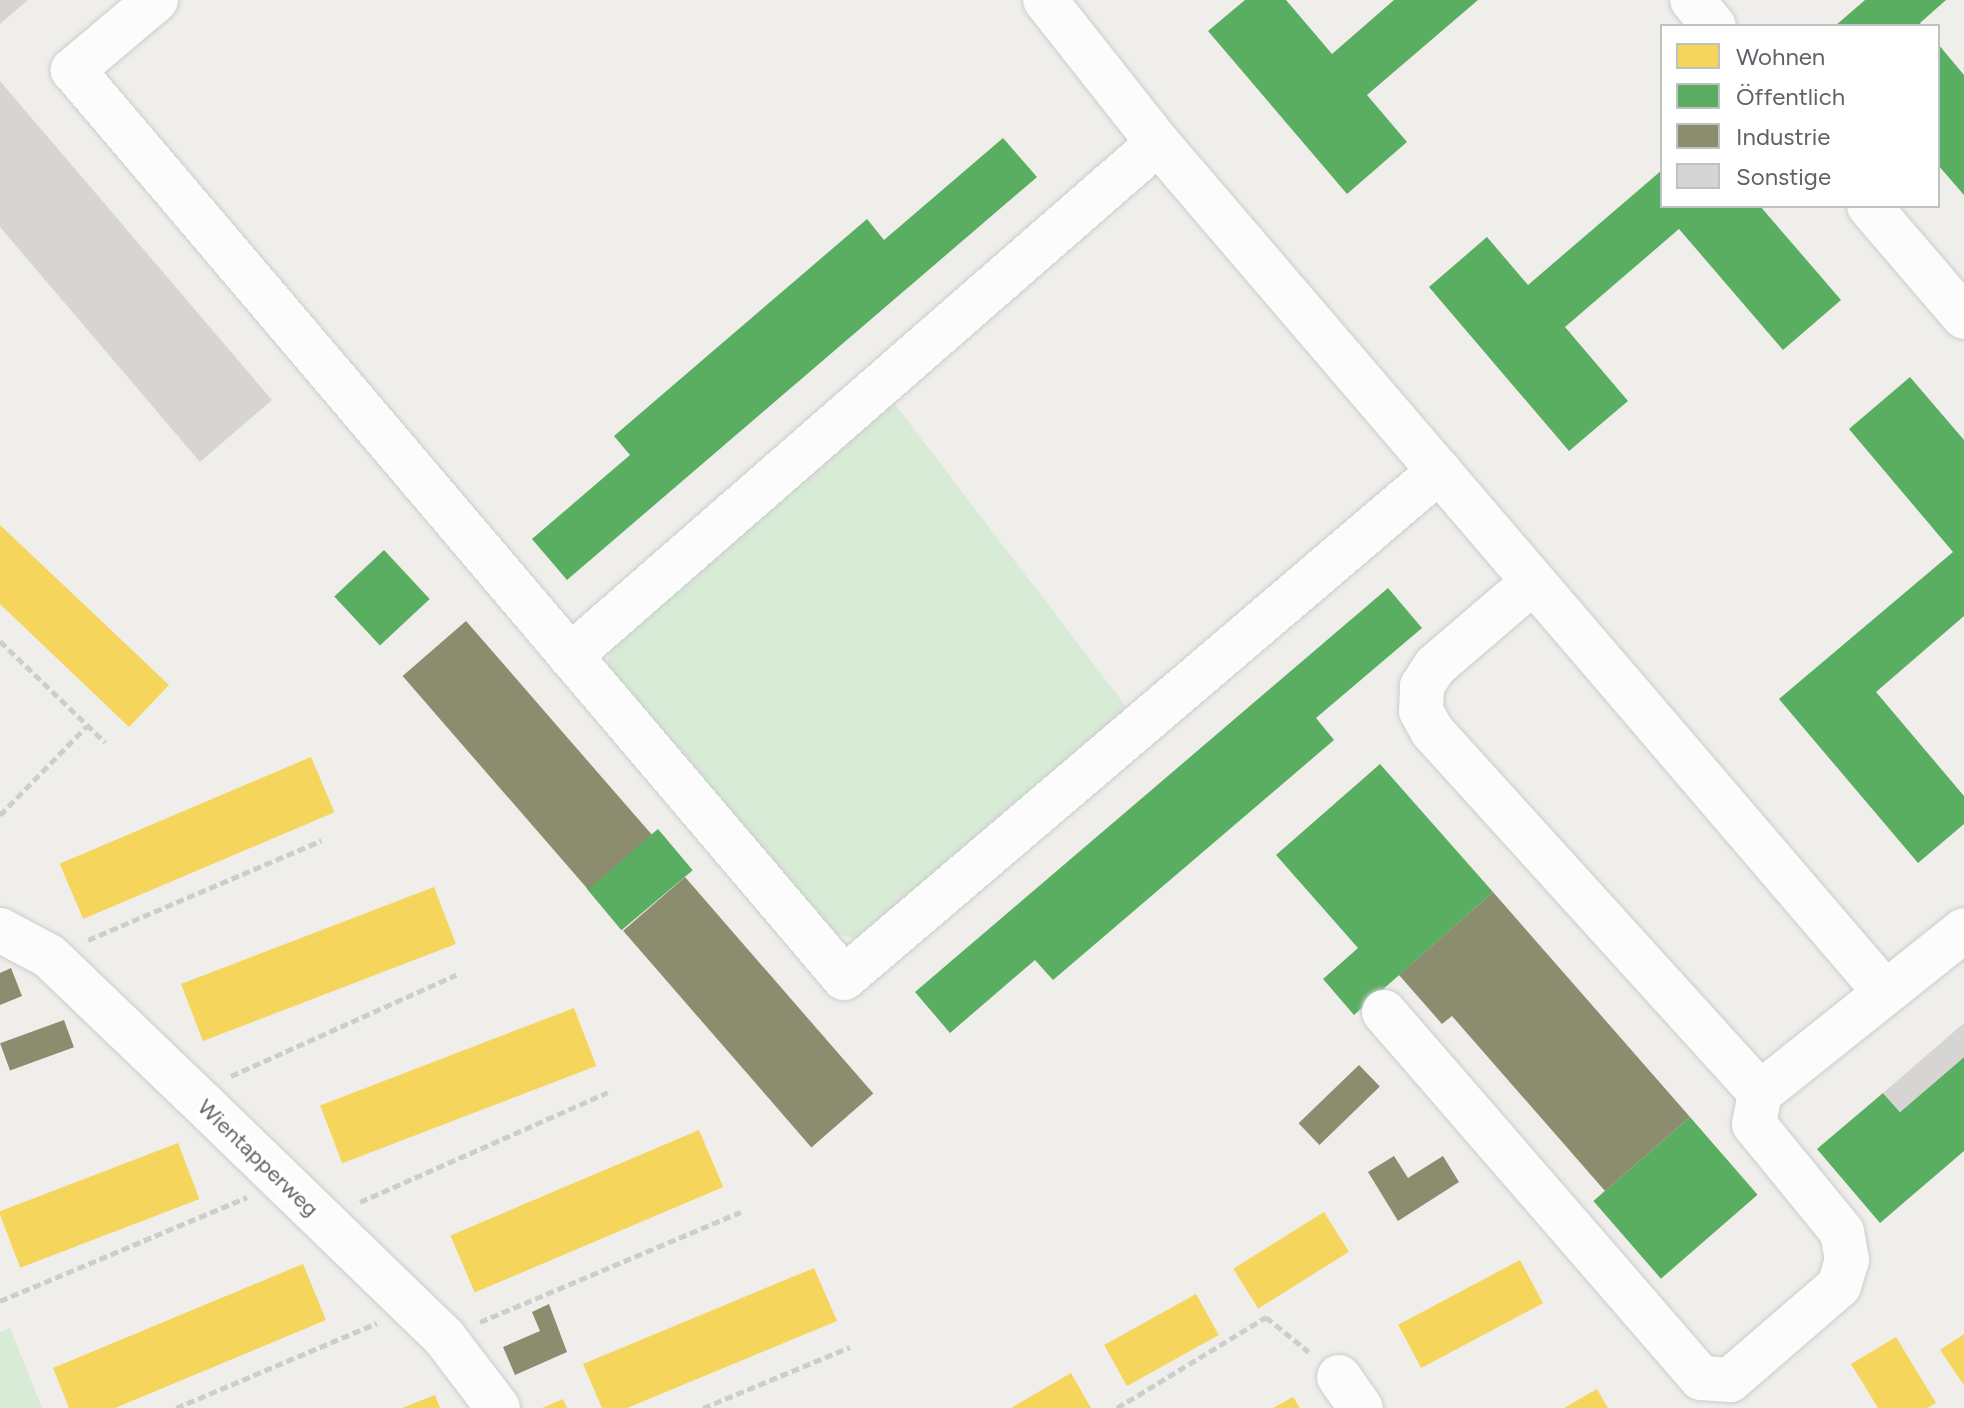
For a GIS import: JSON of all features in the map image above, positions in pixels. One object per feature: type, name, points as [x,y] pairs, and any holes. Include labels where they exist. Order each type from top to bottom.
[{"type":"street","points":[[156,0],[73,70],[844,978],[1439,471]]},
{"type":"street","points":[[1045,0],[1158,143],[1885,992]]},
{"type":"street","points":[[1692,0],[1712,24]]},
{"type":"street","points":[[570,656],[1158,143]]},
{"type":"street","points":[[1871,208],[1964,317]]},
{"type":"street","points":[[1533,582],[1435,666],[1422,686],[1421,711],[1432,731],[1760,1093]]},
{"type":"street","name":"Wientapperweg","points":[[0,930],[49,956],[192,1093],[444,1337],[498,1408]]},
{"type":"street","points":[[1384,1012],[1701,1378],[1730,1380],[1839,1286],[1847,1260],[1842,1232],[1754,1124],[1760,1093],[1964,930]]},
{"type":"path","points":[[0,641],[105,742]]},
{"type":"path","points":[[0,815],[87,726]]},
{"type":"path","points":[[49,956],[322,840]]},
{"type":"path","points":[[192,1093],[456,975]]},
{"type":"path","points":[[321,1219],[608,1092]]},
{"type":"path","points":[[0,1301],[281,1182]]},
{"type":"path","points":[[444,1337],[741,1212]]},
{"type":"path","points":[[176,1408],[411,1308]]},
{"type":"path","points":[[1117,1408],[1266,1317],[1350,1392]]},
{"type":"path","points":[[703,1408],[850,1347]]},
{"type":"green space","points":[[891,399],[1131,713],[865,937],[854,938],[830,933],[608,673],[607,663],[612,643]]},
{"type":"green space","points":[[10,1328],[42,1408],[0,1408],[0,1332]]},
{"type":"building: Wohnen","points":[[0,525],[169,685],[129,727],[0,604]]},
{"type":"building: Wohnen","points":[[311,757],[334,812],[83,919],[60,864]]},
{"type":"building: Wohnen","points":[[434,887],[456,944],[203,1041],[181,984]]},
{"type":"building: Wohnen","points":[[574,1008],[596,1066],[342,1163],[320,1105]]},
{"type":"building: Wohnen","points":[[699,1130],[723,1187],[475,1293],[450,1235]]},
{"type":"building: Wohnen","points":[[178,1143],[200,1199],[20,1268],[0,1211]]},
{"type":"building: Wohnen","points":[[1324,1212],[1349,1252],[1258,1309],[1233,1269]]},
{"type":"building: Wohnen","points":[[1520,1260],[1543,1303],[1421,1368],[1398,1325]]},
{"type":"building: Wohnen","points":[[303,1264],[326,1320],[115,1408],[69,1408],[53,1368]]},
{"type":"building: Wohnen","points":[[814,1268],[837,1321],[627,1408],[602,1408],[583,1364]]},
{"type":"building: Wohnen","points":[[1196,1294],[1219,1335],[1127,1386],[1104,1345]]},
{"type":"building: Wohnen","points":[[1964,1334],[1964,1385],[1940,1350]]},
{"type":"building: Wohnen","points":[[1896,1337],[1936,1403],[1927,1408],[1878,1408],[1851,1364]]},
{"type":"building: Wohnen","points":[[1071,1373],[1091,1408],[1011,1408]]},
{"type":"building: Wohnen","points":[[1597,1389],[1608,1408],[1564,1408]]},
{"type":"building: Wohnen","points":[[435,1395],[440,1408],[402,1408]]},
{"type":"building: Wohnen","points":[[1293,1397],[1300,1408],[1273,1408]]},
{"type":"building: Wohnen","points":[[563,1399],[567,1408],[542,1408]]},
{"type":"building: Öffentlich","points":[[1245,0],[1286,0],[1332,54],[1394,0],[1478,0],[1367,95],[1407,142],[1347,194],[1208,31]]},
{"type":"building: Öffentlich","points":[[1865,0],[1946,0],[1921,24],[1837,24]]},
{"type":"building: Öffentlich","points":[[1940,46],[1964,75],[1964,195],[1940,167]]},
{"type":"building: Öffentlich","points":[[1003,138],[1037,177],[567,580],[532,539],[630,455],[614,436],[867,219],[884,240]]},
{"type":"building: Öffentlich","points":[[1660,172],[1660,208],[1762,208],[1841,300],[1783,350],[1679,229],[1565,327],[1628,401],[1569,451],[1429,287],[1487,237],[1528,285]]},
{"type":"building: Öffentlich","points":[[1910,377],[1964,440],[1964,616],[1876,692],[1964,796],[1964,824],[1918,863],[1779,699],[1953,552],[1849,429]]},
{"type":"building: Öffentlich","points":[[384,550],[430,599],[380,645],[334,596]]},
{"type":"building: Öffentlich","points":[[1388,588],[1422,628],[1316,718],[1334,740],[1053,980],[1035,960],[950,1033],[915,992]]},
{"type":"building: Öffentlich","points":[[1380,764],[1493,892],[1354,1015],[1323,979],[1358,948],[1276,855]]},
{"type":"building: Öffentlich","points":[[658,829],[693,870],[621,930],[587,889]]},
{"type":"building: Öffentlich","points":[[1964,1057],[1964,1151],[1880,1223],[1817,1149],[1883,1093],[1900,1112]]},
{"type":"building: Öffentlich","points":[[1690,1117],[1758,1195],[1661,1279],[1593,1201]]},
{"type":"building: Industrie","points":[[466,621],[652,835],[588,890],[403,676]]},
{"type":"building: Industrie","points":[[685,877],[873,1094],[811,1147],[623,931]]},
{"type":"building: Industrie","points":[[1493,892],[1690,1117],[1605,1191],[1452,1016],[1442,1024],[1399,975]]},
{"type":"building: Industrie","points":[[11,968],[22,996],[0,1005],[0,973]]},
{"type":"building: Industrie","points":[[64,1020],[74,1047],[10,1071],[0,1043]]},
{"type":"building: Industrie","points":[[1359,1065],[1380,1087],[1319,1145],[1299,1123]]},
{"type":"building: Industrie","points":[[1394,1156],[1408,1178],[1443,1156],[1459,1182],[1398,1221],[1368,1172]]},
{"type":"building: Industrie","points":[[549,1304],[567,1352],[515,1375],[503,1347],[540,1331],[532,1312]]},
{"type":"building: Sonstige","points":[[0,0],[28,0],[0,24]]},
{"type":"building: Sonstige","points":[[0,81],[272,400],[200,462],[0,227]]},
{"type":"building: Sonstige","points":[[1964,1023],[1964,1057],[1900,1112],[1883,1093]]}]
